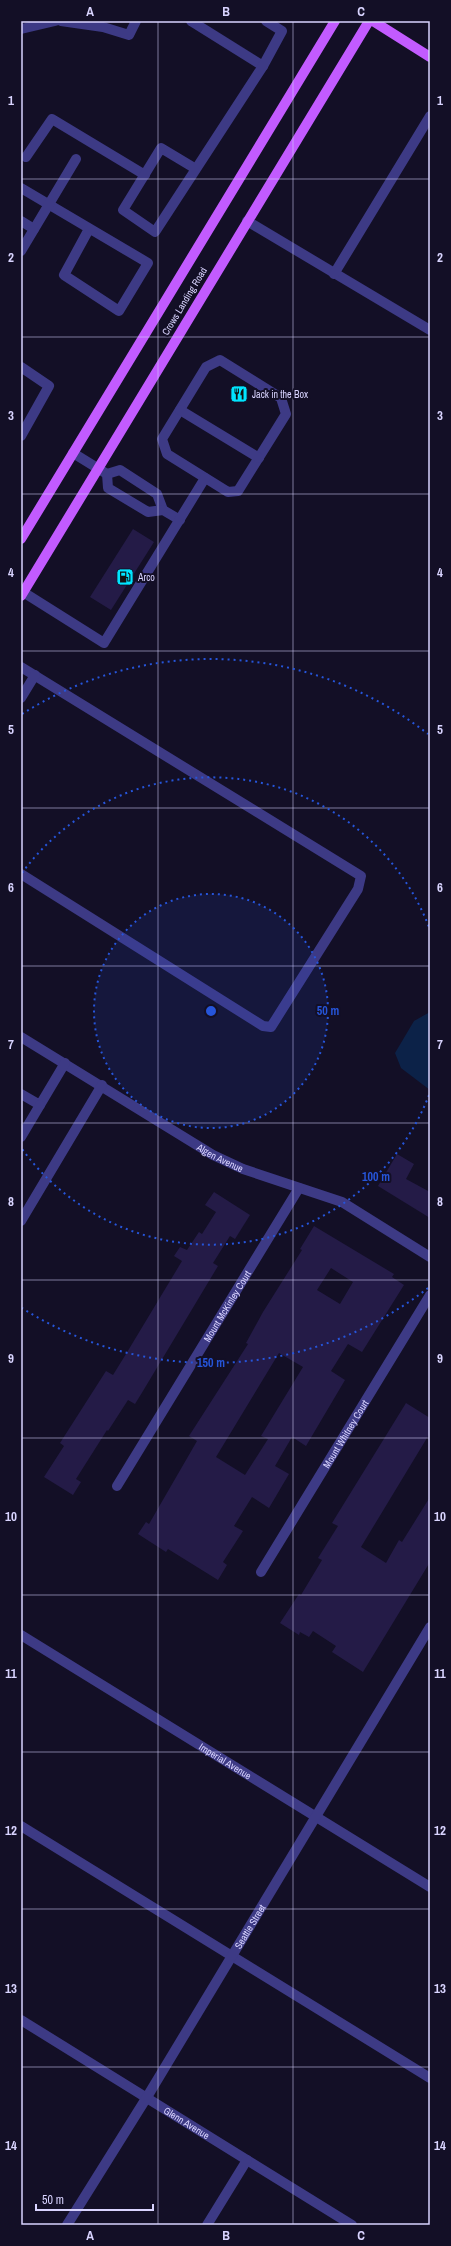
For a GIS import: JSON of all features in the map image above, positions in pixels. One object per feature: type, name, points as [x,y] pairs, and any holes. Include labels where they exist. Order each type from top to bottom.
[{"type":"main road","name":"Crows Landing Road","points":[[21,539],[335,21]]},
{"type":"main road","name":"Crows Landing Road","points":[[22,594],[369,21]]},
{"type":"main road","points":[[373,21],[430,57]]},
{"type":"street","points":[[21,29],[26,21]]},
{"type":"street","points":[[21,29],[55,21]]},
{"type":"street","points":[[61,21],[103,27],[129,35],[136,21]]},
{"type":"street","points":[[191,21],[263,66]]},
{"type":"street","points":[[196,169],[161,148],[123,210],[156,232],[263,66],[282,31],[266,21]]},
{"type":"street","points":[[334,274],[430,116]]},
{"type":"street","points":[[26,157],[52,119],[145,175]]},
{"type":"street","points":[[21,251],[76,160]]},
{"type":"street","points":[[21,188],[148,263],[119,311],[64,275],[89,229]]},
{"type":"street","points":[[21,221],[34,229]]},
{"type":"street","points":[[247,221],[430,330]]},
{"type":"street","points":[[220,360],[281,398],[286,414],[259,458],[238,491],[228,492],[167,454],[162,439],[206,367],[220,360]]},
{"type":"street","points":[[21,367],[49,386],[21,436]]},
{"type":"street","points":[[180,410],[259,458]]},
{"type":"street","points":[[73,454],[107,474],[120,470],[157,494],[163,510]]},
{"type":"street","points":[[107,474],[108,488],[148,512],[163,510],[180,520]]},
{"type":"street","points":[[22,594],[104,643],[205,478]]},
{"type":"street","points":[[21,667],[361,876],[358,889],[271,1028],[263,1026],[21,874]]},
{"type":"street","points":[[21,698],[35,676]]},
{"type":"street","name":"Algen Avenue","points":[[21,1037],[102,1085],[214,1155],[243,1169],[342,1202],[430,1257]]},
{"type":"street","points":[[21,1137],[65,1063]]},
{"type":"street","points":[[21,1221],[102,1085]]},
{"type":"street","points":[[21,1094],[40,1105]]},
{"type":"street","name":"Mount McKinley Court","points":[[117,1486],[299,1188]]},
{"type":"street","name":"Mount Whitney Court","points":[[261,1572],[430,1295]]},
{"type":"street","name":"Seattle Street","points":[[67,2225],[147,2097],[314,1817],[430,1627]]},
{"type":"street","name":"Imperial Avenue","points":[[21,1635],[314,1817],[430,1887]]},
{"type":"street","points":[[21,1826],[430,2078]]},
{"type":"street","name":"Glenn Avenue","points":[[21,2020],[147,2097],[345,2223]]},
{"type":"street","points":[[207,2225],[247,2160]]},
{"type":"water","points":[[430,1012],[430,1090],[401,1068],[395,1053],[414,1021]]},
{"type":"building","points":[[133,529],[154,542],[111,610],[90,597]]},
{"type":"building","points":[[397,1154],[414,1164],[406,1179],[430,1192],[430,1218],[378,1186]]},
{"type":"building","points":[[214,1192],[250,1215],[235,1239],[230,1236],[213,1263],[218,1266],[135,1404],[128,1400],[76,1479],[81,1482],[73,1495],[44,1477],[64,1446],[60,1443],[106,1371],[113,1375],[182,1261],[174,1256],[180,1247],[187,1250],[199,1232],[202,1234],[216,1212],[205,1205]]},
{"type":"building","points":[[314,1226],[394,1274],[392,1277],[404,1285],[362,1352],[348,1344],[331,1371],[345,1380],[306,1446],[292,1437],[275,1466],[289,1474],[269,1508],[252,1497],[234,1526],[243,1531],[223,1562],[227,1565],[218,1580],[168,1549],[166,1552],[138,1534],[146,1522],[149,1524],[197,1441],[189,1436],[248,1344],[246,1343],[263,1312],[302,1250],[300,1249]],"holes":[[[331,1268],[353,1282],[340,1304],[317,1290]],[[279,1353],[303,1367],[261,1436],[268,1439],[245,1475],[216,1457]]]},
{"type":"building","points":[[406,1403],[430,1418],[430,1433],[361,1547],[386,1563],[399,1540],[402,1542],[430,1497],[430,1562],[363,1672],[332,1652],[336,1646],[313,1631],[309,1637],[300,1632],[299,1635],[280,1623],[299,1594],[301,1595],[322,1560],[318,1558],[338,1526],[332,1523]]},
{"type":"place","name":"Jack in the Box","points":[[239,394]]},
{"type":"place","name":"Arco","points":[[125,577]]}]
